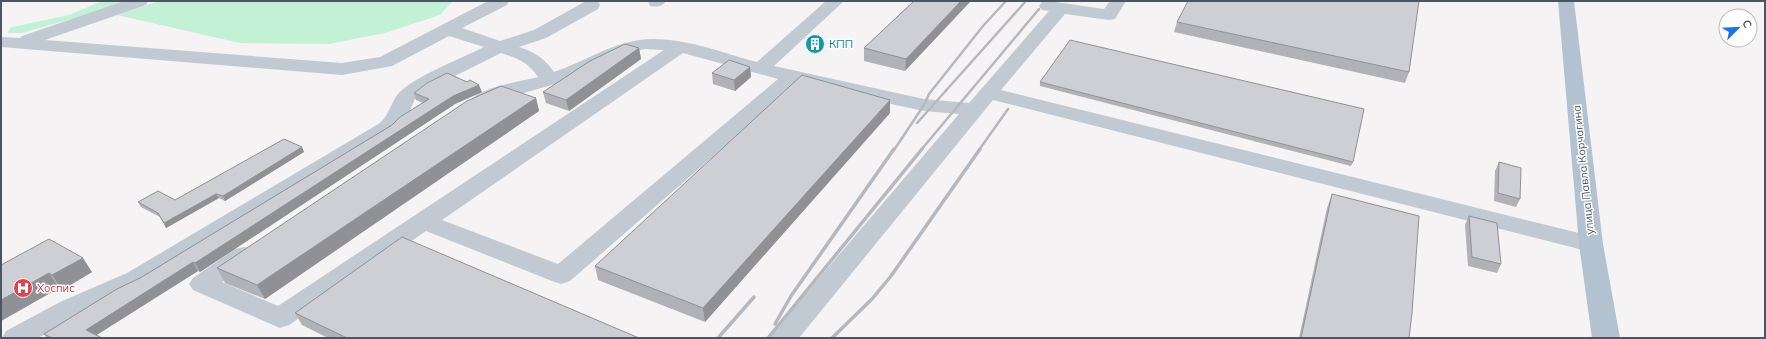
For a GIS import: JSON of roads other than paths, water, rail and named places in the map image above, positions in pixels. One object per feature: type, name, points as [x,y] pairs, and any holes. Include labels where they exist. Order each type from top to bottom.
[{"type":"main road","name":"улица Павла Корчагина","points":[[1566,1],[1591,244],[1606,338]]},
{"type":"street","points":[[20,43],[140,1]]},
{"type":"street","points":[[1,42],[342,69],[385,62],[449,30],[502,1]]},
{"type":"street","points":[[761,68],[836,1]]},
{"type":"street","points":[[784,338],[974,109],[990,93],[1052,10],[1109,15],[1118,1]]},
{"type":"street","points":[[16,338],[69,309],[136,279],[387,127],[396,119],[403,102],[414,90],[499,47],[540,34],[592,5]]},
{"type":"street","points":[[449,30],[526,55],[539,64],[549,79]]},
{"type":"street","points":[[463,109],[499,93],[572,72],[634,45],[657,43],[792,77],[928,105],[974,109]]},
{"type":"street","points":[[261,244],[202,284],[280,318],[680,48]]},
{"type":"street","points":[[423,221],[561,275],[792,77]]},
{"type":"street","points":[[990,93],[1591,244]]},
{"type":"railway","points":[[894,150],[924,105],[929,94],[983,26],[1006,1]]},
{"type":"railway","points":[[917,123],[1026,1]]},
{"type":"railway","points":[[921,150],[1039,9]]},
{"type":"railway","points":[[979,150],[1008,109]]},
{"type":"railway","points":[[775,324],[791,296],[894,149]]},
{"type":"railway","points":[[768,338],[922,149]]},
{"type":"railway","points":[[832,338],[872,299],[891,276],[980,149]]},
{"type":"railway","points":[[718,338],[754,297]]},
{"type":"place","name":"КПП","points":[[815,44]]},
{"type":"place","name":"Хоспис","points":[[23,288]]}]
